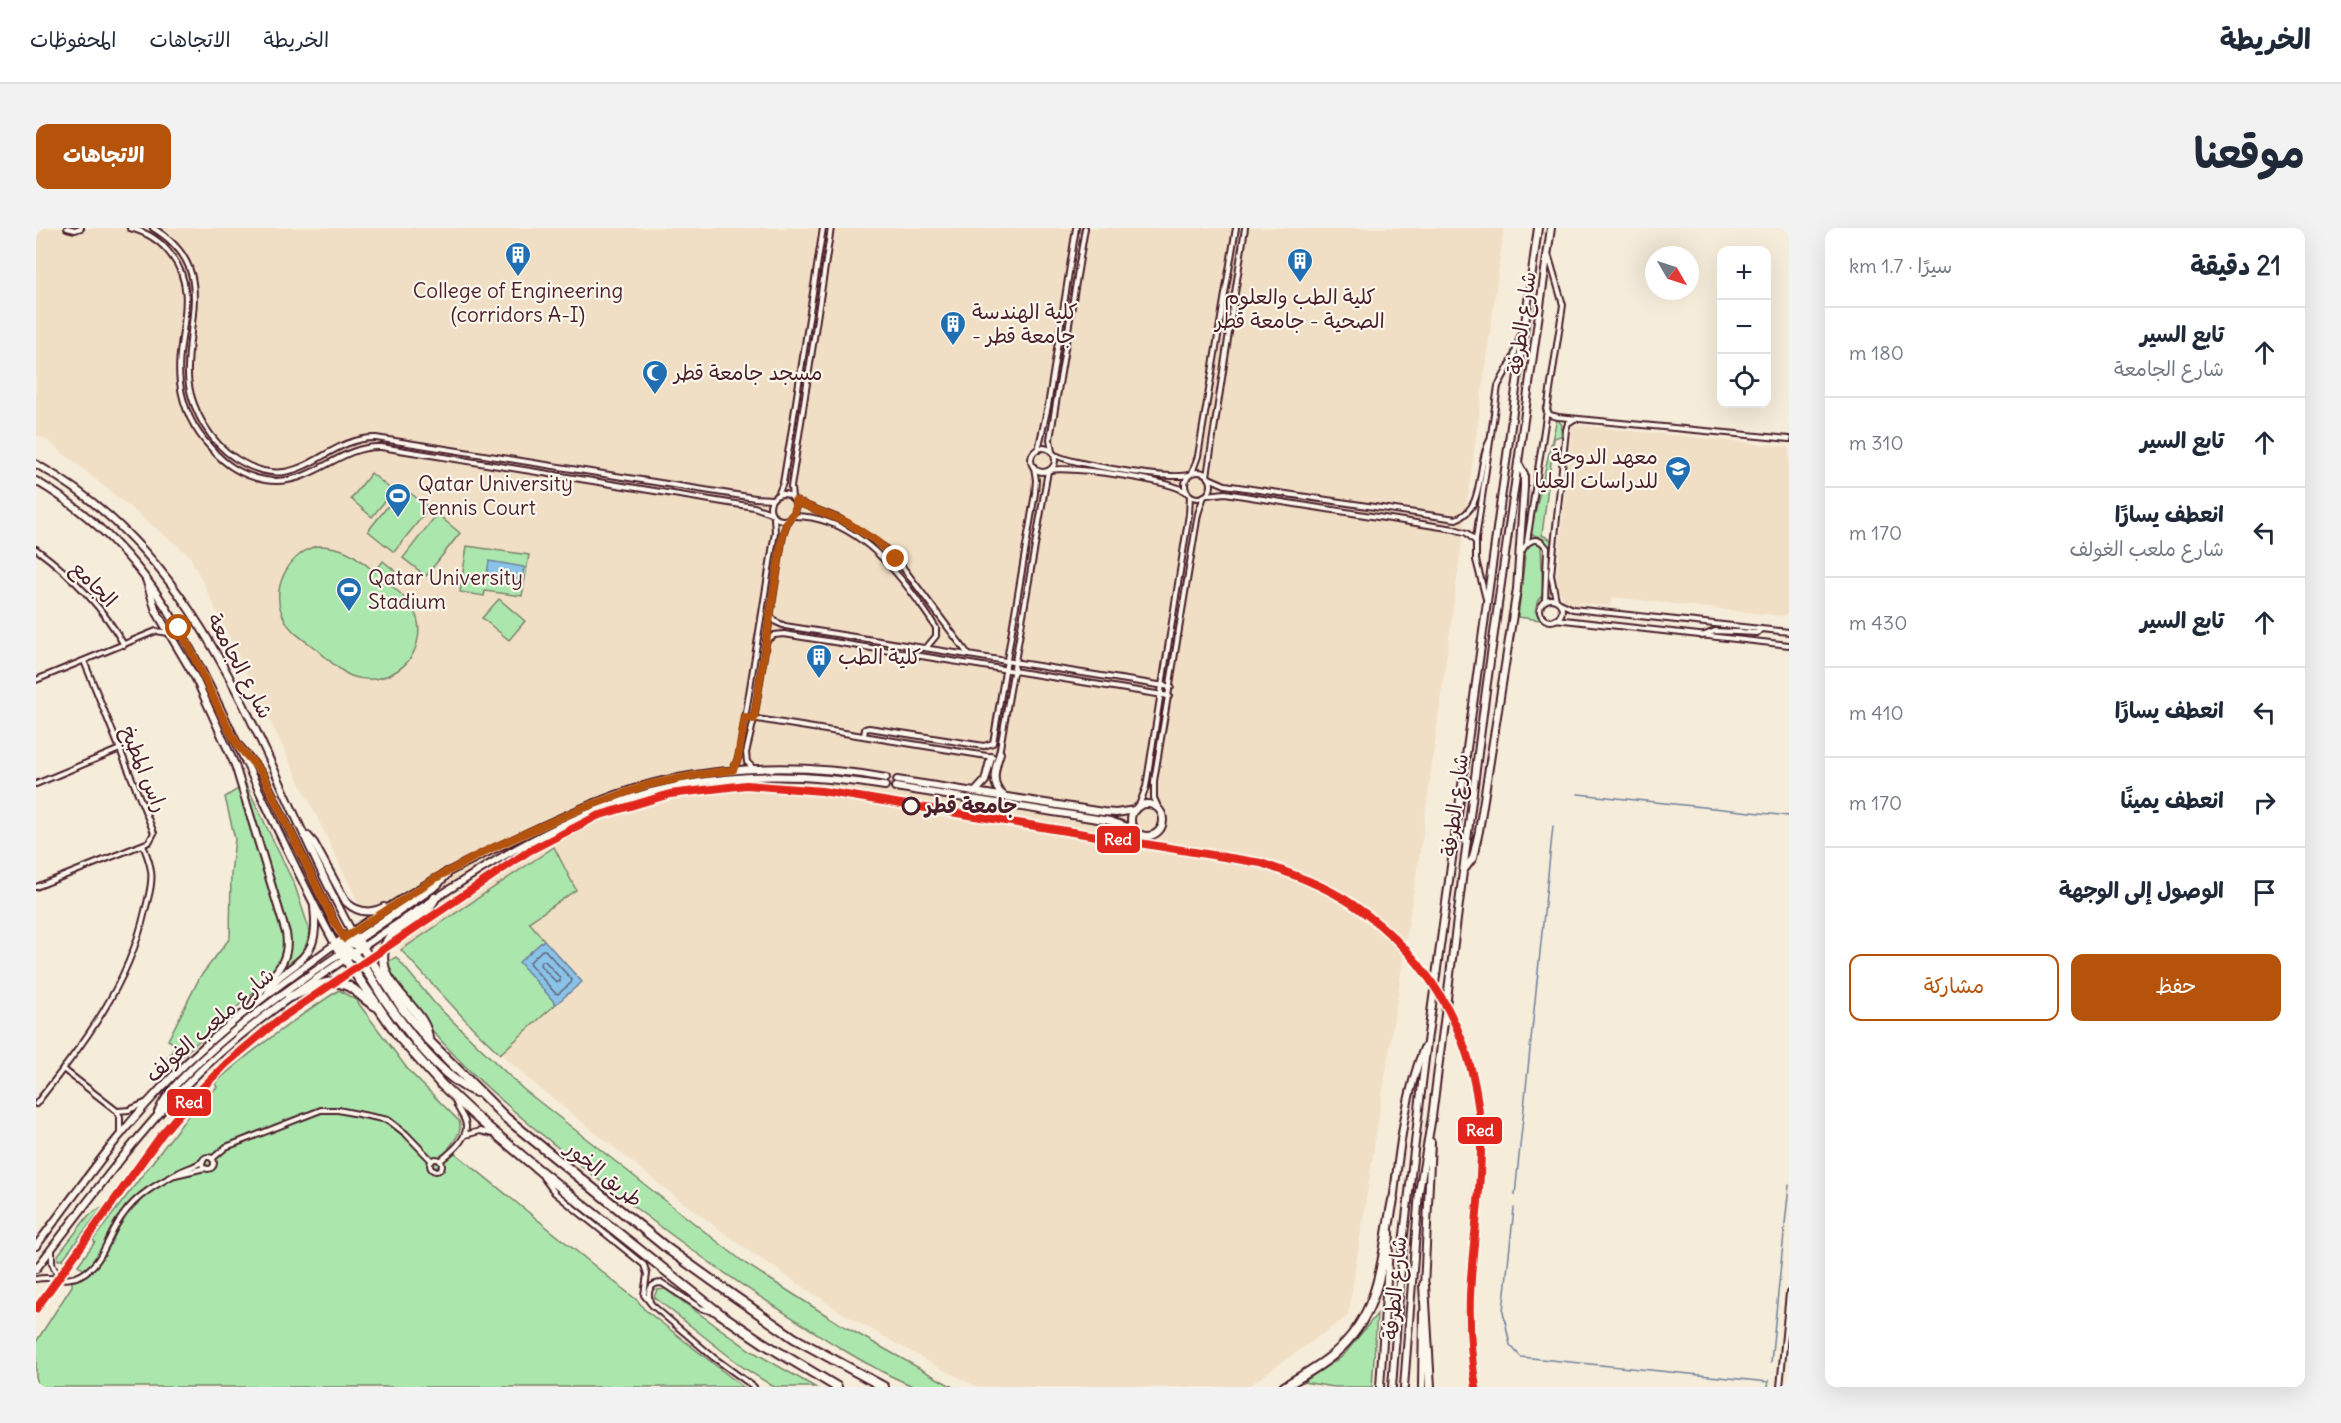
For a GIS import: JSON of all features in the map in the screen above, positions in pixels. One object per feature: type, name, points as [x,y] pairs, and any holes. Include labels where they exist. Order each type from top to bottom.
[{"type":"highway","points":[[447,873],[436,885],[348,946],[394,1012],[430,1056],[451,1077],[480,1093]]},
{"type":"highway","points":[[428,1040],[425,1027],[387,974],[383,955],[392,933],[429,907],[435,898]]},
{"type":"highway","name":"طريق الخور","points":[[335,944],[361,948],[403,1009],[428,1040],[514,1124],[695,1269],[794,1338],[884,1387]]},
{"type":"highway","name":"طريق الخور","points":[[348,946],[377,1007],[411,1051],[455,1098],[540,1171],[719,1313],[837,1387]]},
{"type":"highway","points":[[289,997],[317,984],[333,982],[351,988],[377,1007]]},
{"type":"highway","points":[[1284,1387],[1332,1355],[1352,1337],[1368,1313],[1378,1289],[1393,1200]]},
{"type":"highway","points":[[1424,1285],[1430,1387]]},
{"type":"main road","name":"شارع الطرفة","points":[[1392,1387],[1403,1243],[1427,1042],[1538,228]]},
{"type":"main road","name":"شارع الطرفة","points":[[1404,1387],[1420,1182],[1432,1117],[1486,690],[1551,228]]},
{"type":"main road","name":"شارع الجامعة","points":[[36,464],[66,483],[123,528],[164,572],[182,596],[224,666],[304,834],[348,946]]},
{"type":"main road","points":[[1464,871],[1471,862],[1479,831],[1498,717],[1520,554],[1524,474],[1519,465]]},
{"type":"main road","name":"شارع الجامعة","points":[[36,481],[95,523],[122,549],[165,604],[196,657],[335,944]]},
{"type":"main road","points":[[145,576],[160,618],[196,679],[235,765],[286,933],[288,947],[284,963],[259,992],[252,1006]]},
{"type":"main road","points":[[171,635],[196,657]]},
{"type":"main road","points":[[155,1118],[163,1101],[175,1086],[211,1051],[258,1012],[348,946],[333,920],[263,775],[252,759],[237,744]]},
{"type":"main road","points":[[1000,753],[995,781],[998,790],[1004,796]]},
{"type":"main road","points":[[976,791],[985,781],[992,757]]},
{"type":"main road","name":"شارع ملعب الغولف","points":[[36,1269],[155,1118],[222,1050],[289,997],[409,894],[488,850],[618,794],[668,780],[754,769],[832,771],[886,778]]},
{"type":"main road","points":[[361,948],[435,898],[509,853],[577,819],[648,792],[720,780],[762,777],[838,779],[885,786]]},
{"type":"main road","points":[[895,787],[1110,821],[1134,829],[1143,836],[1157,833],[1163,820],[1159,809],[1149,805],[1110,813],[897,780]]},
{"type":"main road","points":[[1134,829],[1131,819],[1136,809]]},
{"type":"main road","points":[[304,834],[314,843],[343,899],[353,908],[364,912],[376,911],[409,894]]},
{"type":"main road","points":[[267,994],[276,980],[300,962],[309,951],[315,935],[313,901]]},
{"type":"main road","name":"شارع ملعب الغولف","points":[[36,1246],[120,1135],[149,1101],[202,1049],[252,1006],[335,944]]},
{"type":"main road","points":[[1380,1387],[1393,1200],[1411,1091],[1427,1042]]},
{"type":"main road","points":[[1422,1387],[1432,1117]]},
{"type":"street","points":[[67,228],[73,230],[81,228]]},
{"type":"street","points":[[130,228],[160,243],[173,257],[183,276],[187,297],[180,353],[180,382],[183,398],[205,442],[231,467],[259,479],[286,480],[314,473],[361,448],[392,448],[754,507],[781,520],[809,517],[845,530],[888,562],[936,628],[935,638],[926,648]]},
{"type":"street","points":[[153,228],[172,242],[182,254],[192,277],[195,297],[188,368],[190,392],[207,430],[233,458],[259,470],[285,472],[312,464],[338,448],[363,439],[386,439],[755,498],[772,499],[778,495],[787,494],[840,519],[884,547],[902,565],[968,655]]},
{"type":"street","points":[[778,495],[783,483],[823,228]]},
{"type":"street","points":[[754,769],[747,762],[746,756],[754,719],[783,534],[796,509],[790,487],[831,228]]},
{"type":"street","points":[[864,736],[865,729],[869,728],[989,746],[995,738],[1035,493],[1036,480],[1031,459],[1038,450],[1044,429],[1076,228]]},
{"type":"street","points":[[745,717],[992,757],[1000,753],[1049,470],[1054,464],[1050,439],[1085,228]]},
{"type":"street","points":[[1186,492],[1184,483],[1191,474],[1198,456],[1236,228]]},
{"type":"street","points":[[1159,809],[1154,798],[1156,774],[1198,513],[1211,487],[1208,477],[1245,228]]},
{"type":"street","points":[[1520,554],[1527,542],[1563,305],[1548,254]]},
{"type":"street","points":[[1071,263],[1079,265]]},
{"type":"street","points":[[1068,285],[1076,287]]},
{"type":"street","points":[[1226,287],[1230,286],[1236,290]]},
{"type":"street","name":"شارع الطرفة","points":[[1488,602],[1476,560],[1476,543],[1498,386],[1513,359],[1526,321]]},
{"type":"street","points":[[1546,408],[1550,415],[1558,417],[1789,439]]},
{"type":"street","points":[[1558,417],[1566,430]]},
{"type":"street","points":[[1555,620],[1562,611],[1551,575],[1566,430],[1570,421],[1576,419]]},
{"type":"street","points":[[1038,450],[1045,449],[1068,460],[1173,477],[1200,472],[1225,485],[1395,511],[1459,518],[1472,507],[1483,454],[1490,440]]},
{"type":"street","points":[[458,459],[459,451]]},
{"type":"street","points":[[536,471],[538,463]]},
{"type":"street","points":[[1034,467],[1041,472],[1065,468],[1175,485],[1190,496],[1198,498],[1205,495],[1226,494],[1421,524],[1467,532],[1476,543]]},
{"type":"street","points":[[637,487],[638,479]]},
{"type":"street","points":[[1136,809],[1145,790],[1149,773],[1190,496]]},
{"type":"street","points":[[733,770],[738,758],[775,532],[770,505],[772,499]]},
{"type":"street","points":[[1376,517],[1377,508]]},
{"type":"street","points":[[1393,520],[1395,511]]},
{"type":"street","points":[[1421,524],[1424,515]]},
{"type":"street","points":[[1444,528],[1445,518]]},
{"type":"street","points":[[1527,542],[1537,540],[1547,548],[1545,601],[1541,607],[1542,615],[1548,620],[1789,645]]},
{"type":"street","name":"الجامع","points":[[36,549],[89,597],[110,622],[124,645]]},
{"type":"street","points":[[1545,601],[1558,602],[1573,609],[1789,632]]},
{"type":"street","points":[[770,615],[776,622],[785,626],[1171,687]]},
{"type":"street","points":[[156,631],[160,618]]},
{"type":"street","points":[[1702,636],[1715,631],[1757,633],[1761,628]]},
{"type":"street","points":[[36,680],[156,631],[171,635]]},
{"type":"street","points":[[766,641],[774,635],[784,634],[1169,696]]},
{"type":"street","name":"راس المطبخ","points":[[36,887],[143,845],[150,840],[153,830],[84,661]]},
{"type":"street","points":[[1000,701],[1010,702]]},
{"type":"street","points":[[36,784],[120,749]]},
{"type":"street","points":[[1149,773],[1156,774]]},
{"type":"street","points":[[36,1104],[110,1003],[127,969],[138,939],[150,891],[152,872],[143,845]]},
{"type":"street","points":[[63,1069],[117,1111],[120,1120],[120,1135]]},
{"type":"street","points":[[212,1159],[226,1147],[321,1110],[332,1109],[378,1117],[392,1122],[432,1161],[440,1161],[464,1136],[466,1123],[457,1109],[455,1098]]},
{"type":"street","points":[[117,1111],[129,1110],[149,1101]]},
{"type":"street","points":[[464,1136],[480,1131],[496,1134]]},
{"type":"street","points":[[36,1280],[59,1277],[72,1279],[93,1267],[117,1223],[131,1204],[155,1185],[207,1157],[212,1159]]},
{"type":"street","points":[[175,1175],[209,1169],[213,1166],[212,1159]]},
{"type":"street","points":[[203,1161],[205,1168]]},
{"type":"street","points":[[432,1161],[430,1167],[435,1171],[441,1168],[440,1161]]},
{"type":"street","points":[[540,1171],[555,1193],[644,1265],[647,1274],[644,1292],[646,1299],[713,1357],[754,1387]]},
{"type":"street","points":[[53,1247],[52,1263],[59,1277]]},
{"type":"street","points":[[652,1305],[649,1289],[654,1284],[662,1283],[700,1308],[719,1313]]},
{"type":"street","points":[[1780,1387],[1789,1293]]},
{"type":"shaded area","name":"جامعة قطر","points":[[36,228],[1504,228],[1422,839],[1405,944],[1423,965],[1449,1006],[1469,1050],[1480,1098],[1483,1147],[1470,1311],[1472,1355],[1478,1387],[1470,1387],[1463,1326],[1476,1146],[1473,1099],[1462,1053],[1453,1030],[1431,988],[1404,954],[1348,1316],[1247,1387],[978,1387],[940,1368],[844,1314],[740,1245],[677,1198],[526,1077],[472,1027],[398,946],[280,1025],[230,1067],[177,1123],[92,1240],[86,1236],[172,1118],[225,1061],[276,1020],[393,941],[361,908],[190,556],[47,440],[36,435]]},
{"type":"shaded area","name":"معهد الدوحة للدراسات العليا","points":[[1574,425],[1789,447],[1789,614],[1781,616],[1612,597],[1610,606],[1571,604],[1563,599],[1556,583]]},
{"type":"green space","points":[[1557,419],[1562,425],[1561,436],[1554,438],[1542,535],[1553,541],[1551,560],[1544,540],[1530,534]]},
{"type":"green space","name":"Qatar University Tennis Court","points":[[371,473],[393,491],[372,517],[351,499]]},
{"type":"green space","name":"Qatar University Tennis Court","points":[[403,487],[429,508],[394,552],[368,531]]},
{"type":"green space","name":"Qatar University Tennis Court","points":[[437,514],[460,533],[426,576],[403,558]]},
{"type":"green space","points":[[1536,542],[1541,546],[1543,595],[1538,600],[1535,611],[1541,620],[1518,617],[1526,547]]},
{"type":"green space","name":"Qatar University Stadium","points":[[316,546],[342,550],[375,572],[383,561],[395,571],[387,582],[412,608],[416,615],[419,633],[408,661],[392,674],[372,679],[351,676],[298,636],[285,620],[279,598],[283,576],[296,558]]},
{"type":"green space","points":[[467,546],[529,555],[522,596],[485,591],[484,596],[460,592]]},
{"type":"green space","points":[[499,599],[525,621],[509,640],[482,618]]},
{"type":"green space","points":[[246,784],[295,886],[310,932],[304,951],[173,1064],[167,1059],[176,1045],[168,1040],[200,977],[230,938],[231,874],[235,839],[225,797]]},
{"type":"green space","points":[[554,847],[576,890],[529,922],[544,940],[520,962],[556,1004],[500,1054],[401,950]]},
{"type":"green space","points":[[396,957],[436,1005],[523,1089],[746,1264],[840,1324],[953,1387],[913,1386],[862,1361],[727,1274],[626,1201],[523,1119],[446,1047],[403,992],[386,963]]},
{"type":"green space","points":[[339,990],[356,1000],[409,1071],[459,1121],[459,1132],[449,1148],[638,1301],[644,1309],[743,1387],[36,1387],[36,1342],[72,1286],[72,1276],[84,1270],[78,1265],[95,1242],[93,1240],[190,1113],[217,1087],[215,1083],[275,1034]]},
{"type":"green space","points":[[102,1208],[62,1260],[58,1260],[58,1255],[88,1216]]},
{"type":"green space","points":[[665,1289],[750,1350],[815,1387],[774,1387],[744,1368],[654,1297],[657,1290]]},
{"type":"green space","points":[[1377,1314],[1372,1387],[1334,1387],[1303,1382],[1343,1356]]},
{"type":"water","points":[[489,561],[524,567],[522,580],[487,574]]},
{"type":"water","points":[[544,940],[582,982],[556,1004],[519,962]]},
{"type":"waterway","points":[[1578,794],[1789,816]]},
{"type":"waterway","points":[[1515,1195],[1553,826]]},
{"type":"waterway","points":[[1771,1362],[1789,1185]]},
{"type":"waterway","points":[[1514,1208],[1503,1311],[1510,1345],[1521,1357],[1769,1382]]},
{"type":"waterway","points":[[1768,1387],[1769,1380]]},
{"type":"transit line","name":"Red","points":[[36,1309],[162,1134],[198,1092],[227,1063],[277,1021],[529,851],[597,816],[670,794],[746,785],[822,791],[1261,863],[1330,891],[1352,904],[1382,927],[1407,952],[1429,979],[1448,1008],[1462,1040],[1472,1074],[1479,1109],[1481,1146],[1470,1296],[1471,1342],[1476,1387]]},
{"type":"place","name":"College of Engineering (corridors A-I)","points":[[518,278]]},
{"type":"place","name":"كلية الطب والعلوم الصحية - جامعة قطر","points":[[1300,284]]},
{"type":"place","name":"كلية الهندسة - جامعة قطر","points":[[953,347]]},
{"type":"place","name":"مسجد جامعة قطر","points":[[655,396]]},
{"type":"place","name":"معهد الدوحة للدراسات العليا","points":[[1678,492]]},
{"type":"place","name":"Qatar University Tennis Court","points":[[398,519]]},
{"type":"place","name":"Qatar University Stadium","points":[[349,613]]},
{"type":"place","name":"كلية الطب","points":[[819,680]]},
{"type":"place","name":"جامعة قطر","points":[[911,806]]},
{"type":"route","points":[[179,628],[196,657],[237,744],[252,759],[263,775],[338,931],[344,938],[434,879],[488,850],[580,809],[647,785],[733,770],[738,758],[745,717],[754,719],[783,534],[788,520],[795,512],[795,501],[848,523],[876,541],[896,559]]}]
